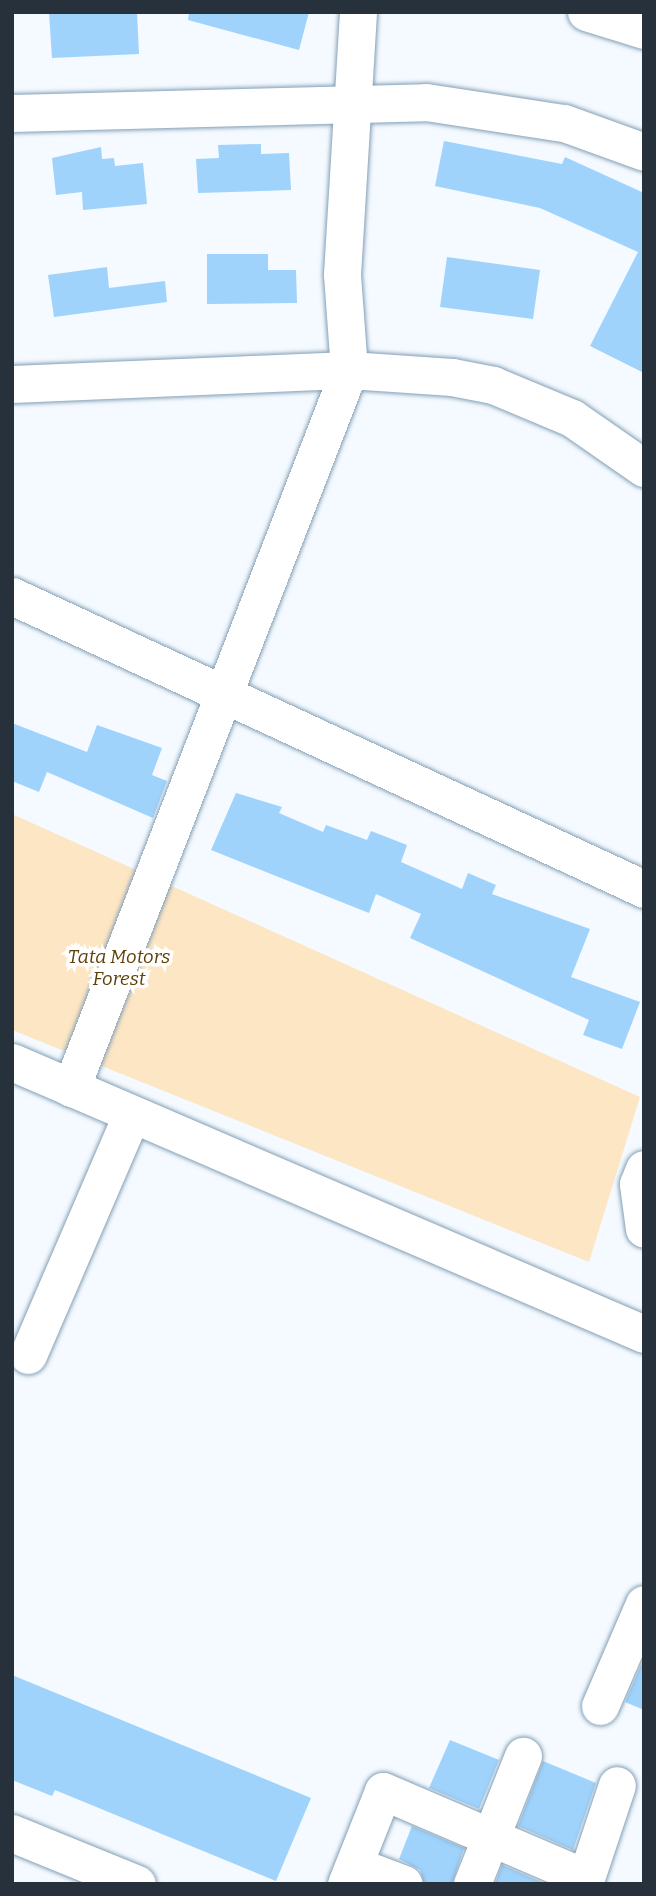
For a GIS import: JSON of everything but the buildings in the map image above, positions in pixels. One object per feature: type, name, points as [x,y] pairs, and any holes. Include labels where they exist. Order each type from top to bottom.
[{"type":"street","points":[[71,1088],[349,370],[342,274],[350,102],[358,12]]},
{"type":"street","points":[[586,12],[644,30]]},
{"type":"street","points":[[12,113],[350,102],[491,108],[564,123],[644,152]]},
{"type":"street","points":[[12,384],[349,370],[493,385],[572,418],[644,468]]},
{"type":"street","points":[[12,596],[644,889]]},
{"type":"street","points":[[12,1062],[644,1334]]},
{"type":"street","points":[[28,1354],[132,1114]]},
{"type":"street","points":[[644,1169],[638,1184],[644,1229]]},
{"type":"street","points":[[600,1706],[644,1604]]},
{"type":"street","points":[[472,1884],[523,1756]]},
{"type":"street","points":[[404,1884],[350,1874],[383,1791],[585,1881],[617,1785]]},
{"type":"street","points":[[12,1833],[137,1884]]},
{"type":"green space","name":"Tata Motors Forest","points":[[12,814],[640,1097],[589,1262],[12,1030]]}]
